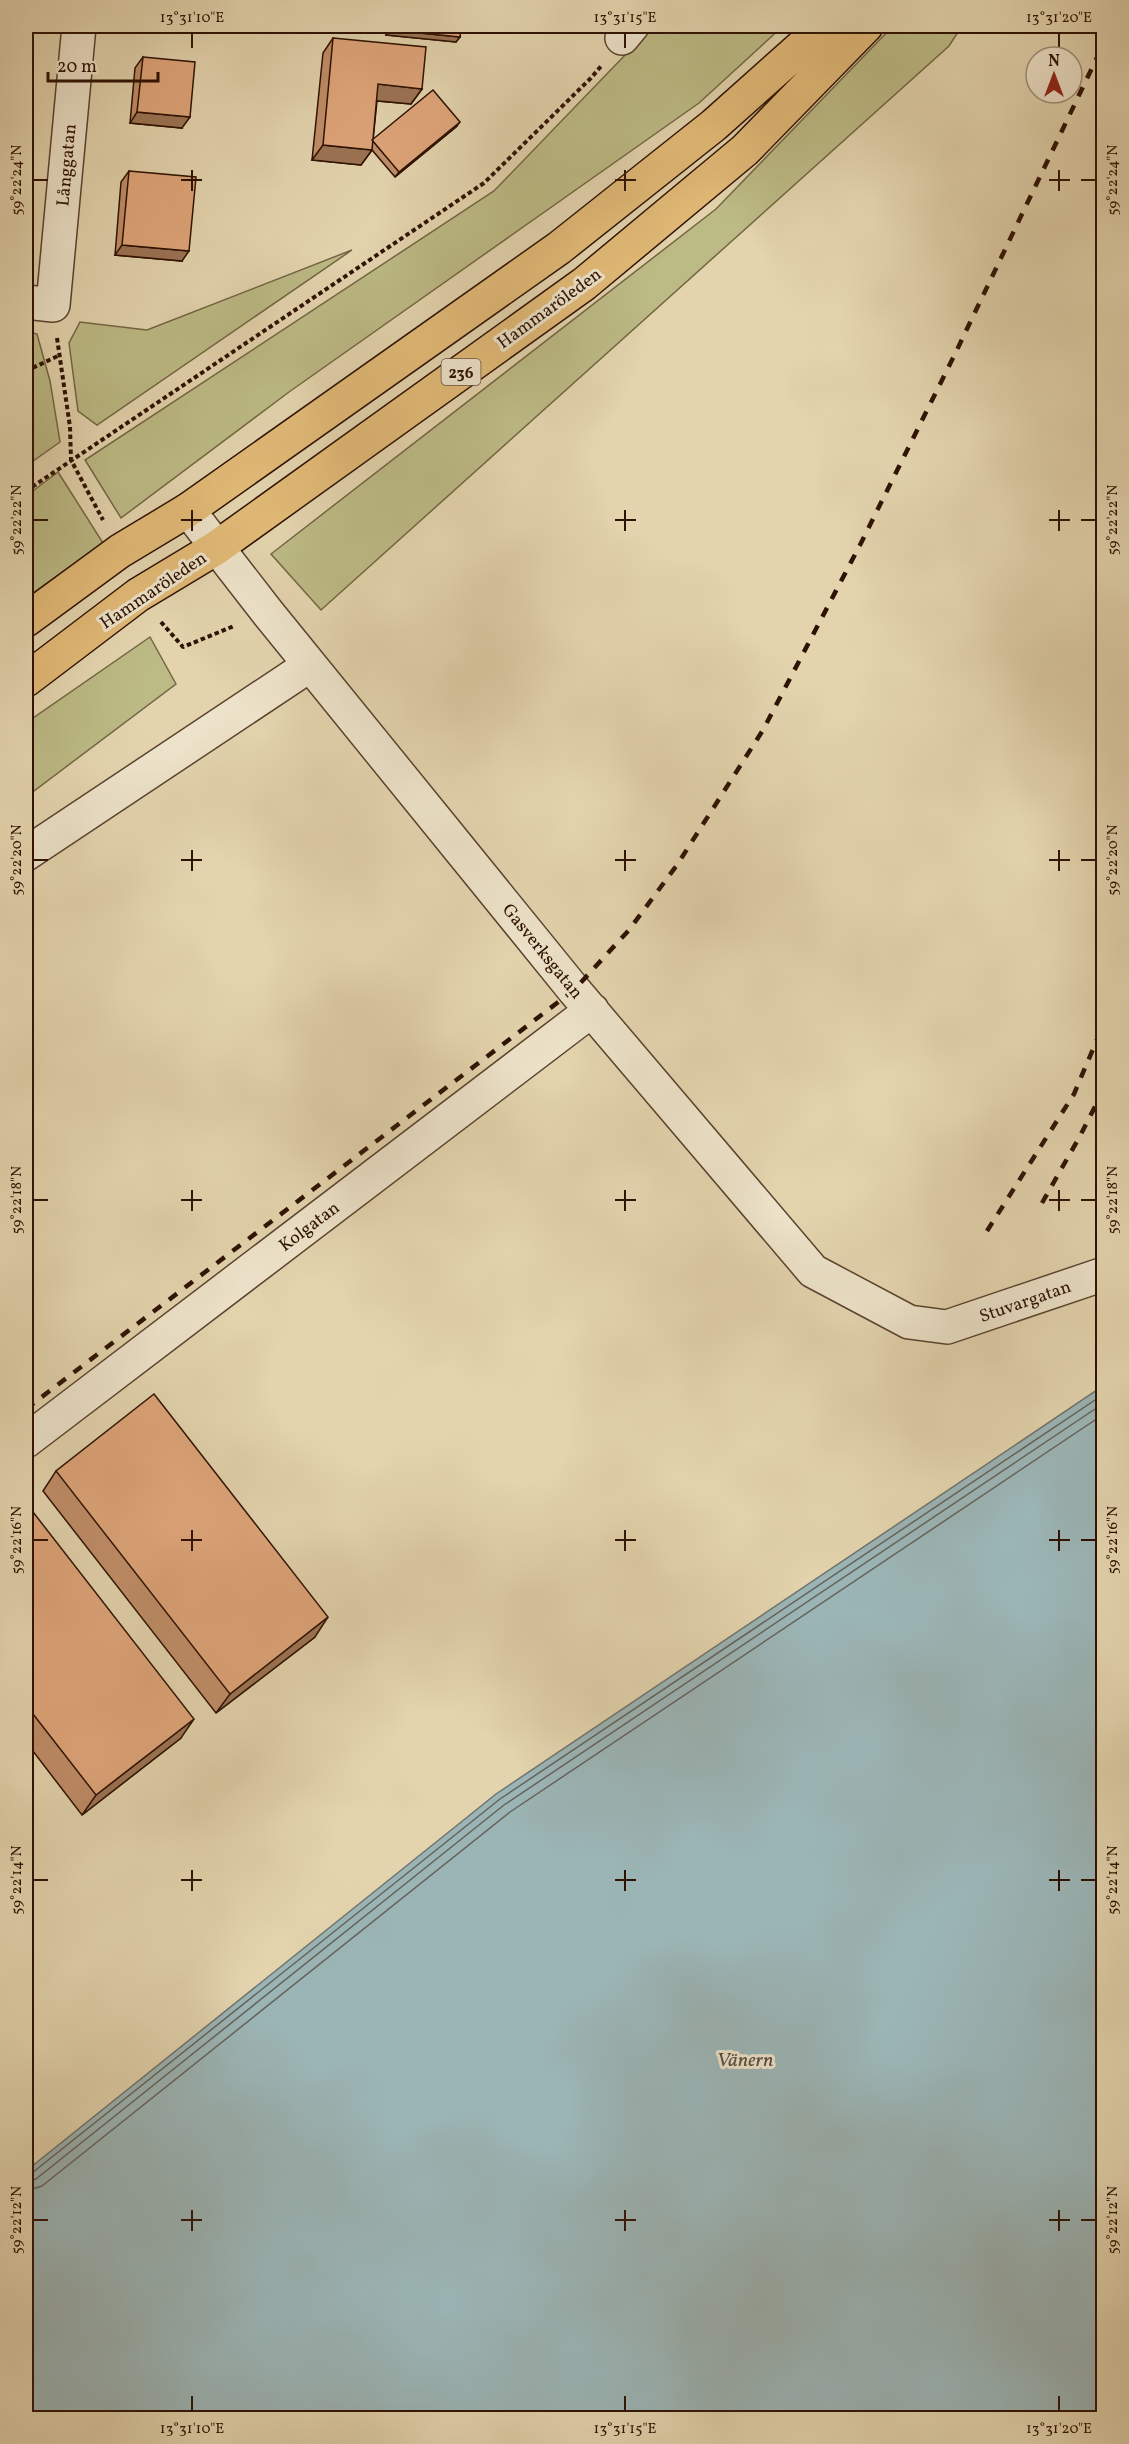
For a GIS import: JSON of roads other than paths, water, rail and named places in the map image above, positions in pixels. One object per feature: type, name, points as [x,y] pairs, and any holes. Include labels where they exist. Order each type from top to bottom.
[{"type":"main road","name":"236","points":[[26,620],[120,551],[188,510],[559,248],[714,125],[825,26]]},
{"type":"main road","name":"Hammaröleden","points":[[26,680],[138,596],[216,548],[584,284],[745,150],[866,26]]},
{"type":"street","name":"Långgatan","points":[[39,303],[80,26]]},
{"type":"street","name":"Gasverksgatan","points":[[188,510],[310,665],[592,1010],[813,1270],[909,1322],[947,1327]]},
{"type":"street","points":[[26,854],[310,665]]},
{"type":"street","name":"Kolgatan","points":[[26,1441],[592,1010]]},
{"type":"street","name":"Stuvargatan","points":[[947,1327],[1104,1274]]},
{"type":"water","name":"Vänern","points":[[1103,1386],[1103,2418],[26,2418],[26,2171],[496,1794]]},
{"type":"railway","points":[[26,1409],[574,990],[629,930],[677,865],[763,730],[860,545],[955,354],[1104,43]]},
{"type":"railway","points":[[987,1231],[1074,1094],[1104,1023]]},
{"type":"railway","points":[[1042,1203],[1104,1089]]}]
